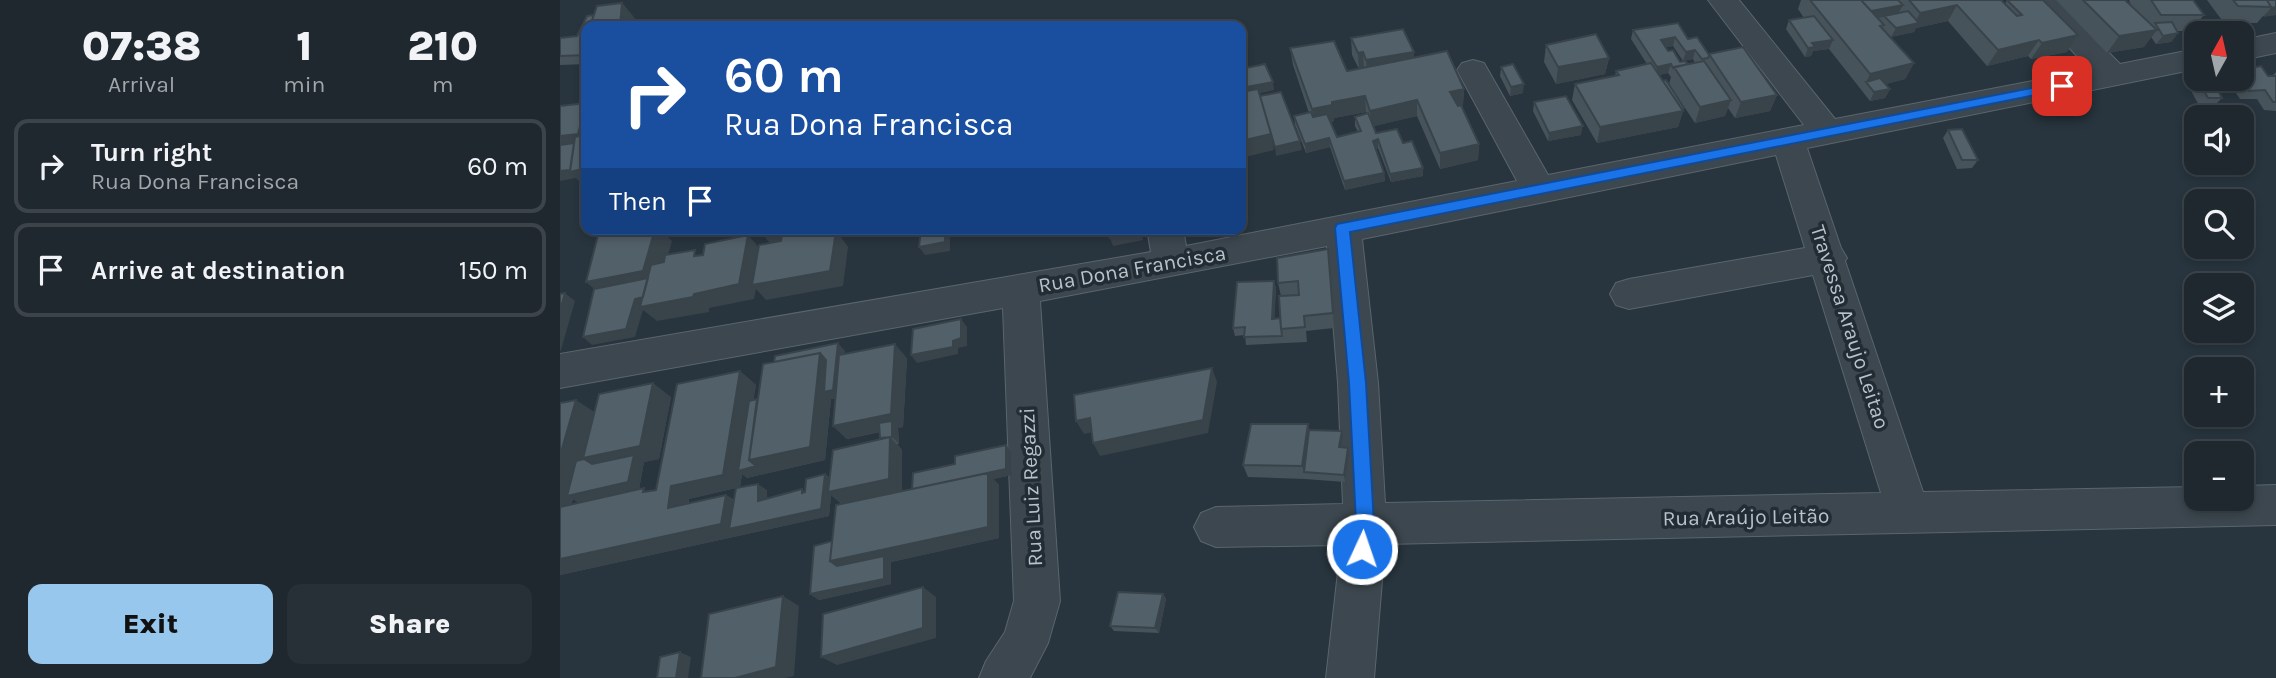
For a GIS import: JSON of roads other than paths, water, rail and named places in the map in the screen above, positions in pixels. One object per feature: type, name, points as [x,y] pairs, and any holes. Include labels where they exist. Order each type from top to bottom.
[{"type":"street","points":[[1723,0],[1827,132]]},
{"type":"street","points":[[2040,0],[2114,76]]},
{"type":"street","points":[[2254,48],[2276,43]]},
{"type":"street","name":"Rua Dona Francisca","points":[[560,371],[1021,289],[1168,246],[1343,228],[2184,61]]},
{"type":"street","points":[[1473,70],[1538,188]]},
{"type":"street","name":"Travessa Araujo Leitao","points":[[1788,140],[1829,258],[1909,514]]},
{"type":"street","points":[[1343,228],[1357,383],[1365,523],[1350,678]]},
{"type":"street","points":[[1629,294],[1829,258]]},
{"type":"street","name":"Rua Luiz Regazzi","points":[[1003,678],[1025,643],[1037,601],[1021,289]]},
{"type":"street","name":"Rua Araújo Leitão","points":[[1216,527],[2276,505]]}]
